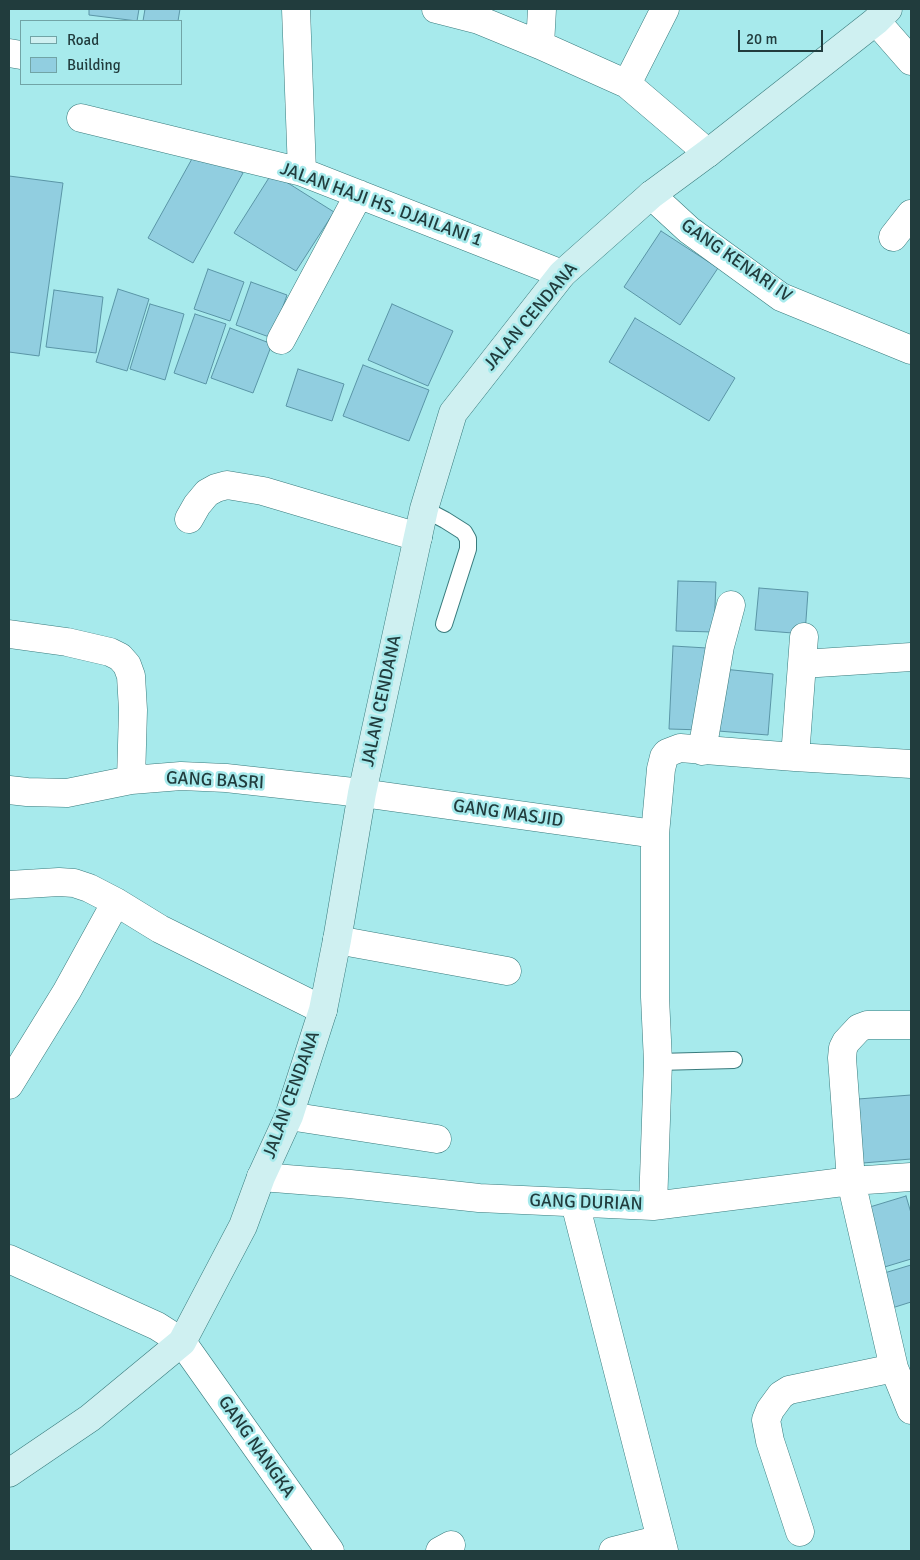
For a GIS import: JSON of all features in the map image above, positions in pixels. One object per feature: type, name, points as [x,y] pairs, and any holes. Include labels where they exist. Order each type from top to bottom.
[{"type":"street","points":[[296,9],[302,172]]},
{"type":"street","points":[[436,9],[479,20],[627,84],[708,153]]},
{"type":"street","points":[[540,45],[542,9]]},
{"type":"street","points":[[627,84],[665,9]]},
{"type":"street","points":[[882,15],[911,61]]},
{"type":"street","name":"JALAN CENDANA","points":[[9,1473],[90,1418],[182,1342],[243,1226],[261,1178],[289,1116],[323,1010],[362,793],[424,510],[453,413],[562,274],[651,196],[882,15]]},
{"type":"street","name":"JALAN HAJI HS. DJAILANI 1","points":[[81,118],[302,172],[562,274]]},
{"type":"street","points":[[281,340],[359,194]]},
{"type":"street","name":"GANG KENARI IV","points":[[651,196],[688,230],[781,297],[911,350]]},
{"type":"street","points":[[893,237],[911,214]]},
{"type":"street","points":[[189,519],[197,505],[208,493],[216,488],[227,486],[263,491],[418,537]]},
{"type":"street","points":[[702,751],[720,646],[731,605]]},
{"type":"street","points":[[9,634],[67,642],[110,652],[120,657],[127,665],[131,676],[133,710],[131,780]]},
{"type":"street","points":[[795,757],[803,651],[911,657]]},
{"type":"street","points":[[653,1206],[658,1062],[655,997],[655,834],[661,769],[664,757],[667,753],[680,748],[911,764]]},
{"type":"street","name":"GANG BASRI","points":[[9,790],[67,792],[131,780],[182,776],[226,778],[362,793]]},
{"type":"street","name":"GANG MASJID","points":[[362,793],[655,834]]},
{"type":"street","points":[[9,885],[59,882],[74,883],[89,888],[160,929],[323,1010]]},
{"type":"street","points":[[9,1085],[67,991],[116,902]]},
{"type":"street","points":[[337,940],[507,971]]},
{"type":"street","points":[[911,1026],[867,1025],[859,1028],[849,1037],[843,1048],[842,1058],[852,1180],[894,1368],[911,1410]]},
{"type":"street","points":[[289,1116],[436,1139]]},
{"type":"street","name":"GANG DURIAN","points":[[261,1178],[350,1184],[479,1198],[653,1206],[852,1180],[911,1177]]},
{"type":"street","points":[[575,1203],[663,1545],[613,1551]]},
{"type":"street","points":[[9,1258],[157,1326],[182,1342]]},
{"type":"street","name":"GANG NANGKA","points":[[182,1342],[330,1551]]},
{"type":"street","points":[[800,1532],[770,1441],[766,1420],[770,1410],[781,1395],[789,1390],[894,1368]]},
{"type":"lane","points":[[424,510],[464,532],[468,539],[468,549],[444,624]]},
{"type":"lane","points":[[658,1062],[734,1060]]},
{"type":"building","points":[[89,9],[139,9],[137,20],[89,15]]},
{"type":"building","points":[[145,9],[180,9],[178,20],[143,20]]},
{"type":"building","points":[[198,148],[243,173],[193,263],[148,238]]},
{"type":"building","points":[[272,173],[334,212],[296,271],[234,233]]},
{"type":"building","points":[[9,176],[63,183],[39,356],[9,352]]},
{"type":"building","points":[[661,231],[718,268],[680,325],[624,287]]},
{"type":"building","points":[[208,269],[244,282],[230,321],[194,309]]},
{"type":"building","points":[[251,282],[287,295],[272,338],[236,325]]},
{"type":"building","points":[[118,289],[149,299],[127,371],[96,362]]},
{"type":"building","points":[[54,290],[103,297],[96,353],[46,347]]},
{"type":"building","points":[[150,304],[184,314],[165,380],[130,369]]},
{"type":"building","points":[[392,304],[453,331],[428,386],[368,360]]},
{"type":"building","points":[[195,314],[226,324],[206,384],[174,373]]},
{"type":"building","points":[[635,318],[735,378],[709,421],[609,362]]},
{"type":"building","points":[[230,328],[272,344],[253,393],[211,378]]},
{"type":"building","points":[[363,365],[429,390],[409,441],[343,416]]},
{"type":"building","points":[[298,369],[344,384],[332,421],[286,406]]},
{"type":"building","points":[[678,581],[716,582],[714,632],[676,631]]},
{"type":"building","points":[[759,588],[808,592],[805,634],[755,630]]},
{"type":"building","points":[[673,646],[707,648],[703,730],[669,729]]},
{"type":"building","points":[[723,669],[773,674],[768,735],[718,731]]},
{"type":"building","points":[[911,1095],[911,1159],[863,1163],[858,1099]]},
{"type":"building","points":[[906,1196],[911,1213],[911,1259],[878,1269],[860,1210]]},
{"type":"building","points":[[911,1265],[911,1302],[892,1308],[881,1274]]}]
